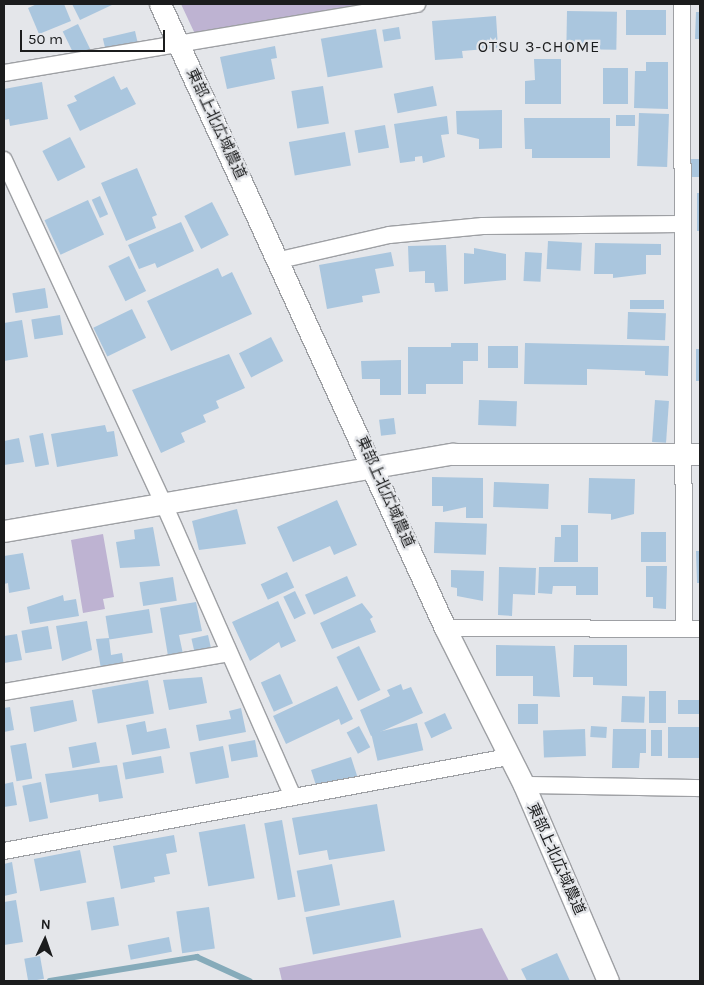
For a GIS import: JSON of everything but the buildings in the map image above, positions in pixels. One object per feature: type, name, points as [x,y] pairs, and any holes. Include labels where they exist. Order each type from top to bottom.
[{"type":"street","name":"東部上北広域農道","points":[[160,4],[280,260],[445,628],[508,757],[524,785],[608,981]]},
{"type":"street","points":[[4,73],[179,47],[417,4]]},
{"type":"street","points":[[445,628],[692,629],[691,454],[680,224],[682,4]]},
{"type":"street","points":[[4,160],[163,502],[293,797]]},
{"type":"street","points":[[280,260],[389,235],[483,226],[680,224]]},
{"type":"street","points":[[4,530],[452,454],[691,454]]},
{"type":"street","points":[[4,692],[229,653]]},
{"type":"street","points":[[4,851],[508,757]]},
{"type":"street","points":[[524,785],[700,788]]},
{"type":"shaded area","points":[[181,4],[360,4],[195,34]]},
{"type":"shaded area","points":[[103,534],[114,597],[103,599],[105,609],[83,613],[71,540]]},
{"type":"shaded area","points":[[482,928],[509,981],[282,981],[279,968]]},
{"type":"waterway","points":[[50,981],[197,957],[250,981]]},
{"type":"district","name":"OTSU 3-CHOME","points":[[539,47]]}]
